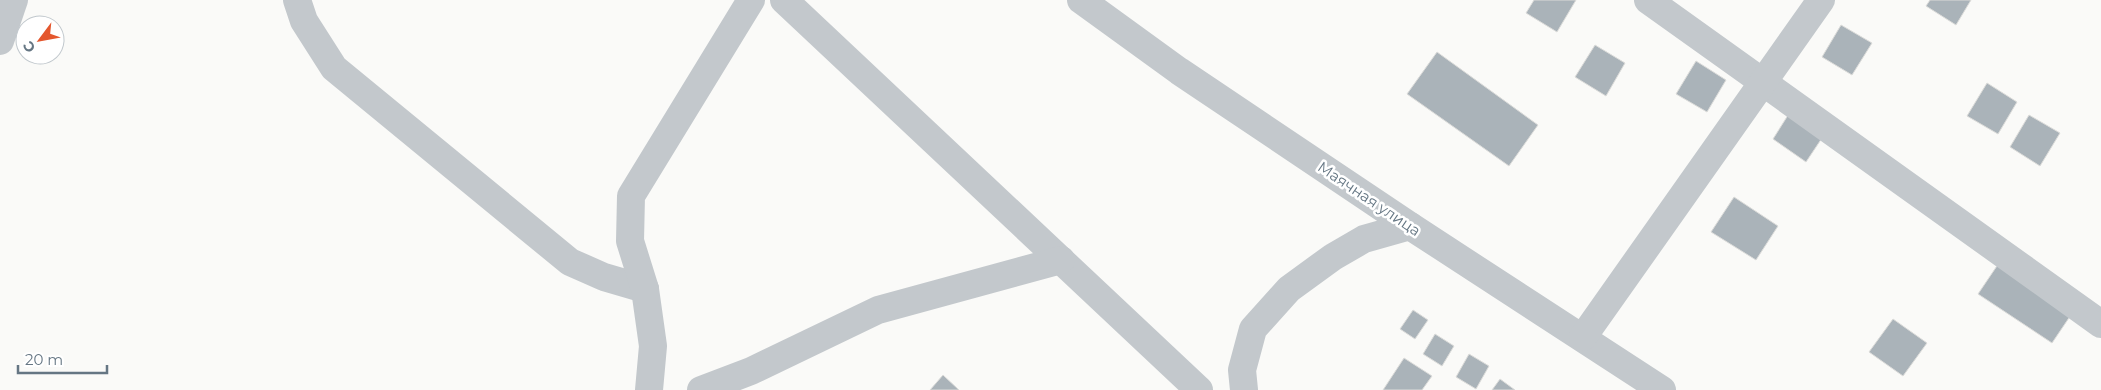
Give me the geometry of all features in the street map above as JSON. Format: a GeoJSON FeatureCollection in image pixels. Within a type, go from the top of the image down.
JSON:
{"type":"FeatureCollection","features":[{"type":"Feature","properties":{"kind":"street"},"geometry":{"type":"LineString","coordinates":[[0,41],[14,0]]}},
{"type":"Feature","properties":{"kind":"street"},"geometry":{"type":"LineString","coordinates":[[297,0],[304,21],[334,68],[570,262],[604,277],[645,289]]}},
{"type":"Feature","properties":{"kind":"street"},"geometry":{"type":"LineString","coordinates":[[649,390],[652,346],[645,289],[630,241],[632,196],[751,0]]}},
{"type":"Feature","properties":{"kind":"street"},"geometry":{"type":"LineString","coordinates":[[784,0],[1199,390]]}},
{"type":"Feature","properties":{"kind":"street","name":"Маячная улица"},"geometry":{"type":"LineString","coordinates":[[1081,0],[1178,71],[1410,226],[1662,390]]}},
{"type":"Feature","properties":{"kind":"street"},"geometry":{"type":"LineString","coordinates":[[1648,0],[2101,324]]}},
{"type":"Feature","properties":{"kind":"street"},"geometry":{"type":"LineString","coordinates":[[1583,337],[1821,0]]}},
{"type":"Feature","properties":{"kind":"street"},"geometry":{"type":"LineString","coordinates":[[1244,390],[1242,370],[1253,328],[1290,289],[1333,257],[1364,238],[1410,226]]}},
{"type":"Feature","properties":{"kind":"street"},"geometry":{"type":"LineString","coordinates":[[701,390],[751,371],[878,310],[1061,260]]}},
{"type":"Feature","properties":{"kind":"building"},"geometry":{"type":"Polygon","coordinates":[[[1534,0],[1576,0],[1557,32],[1526,13],[1534,0]]]}},
{"type":"Feature","properties":{"kind":"building"},"geometry":{"type":"Polygon","coordinates":[[[1930,0],[1971,0],[1956,25],[1926,6],[1930,0]]]}},
{"type":"Feature","properties":{"kind":"building"},"geometry":{"type":"Polygon","coordinates":[[[1841,25],[1872,43],[1852,75],[1822,57],[1841,25]]]}},
{"type":"Feature","properties":{"kind":"building"},"geometry":{"type":"Polygon","coordinates":[[[1595,45],[1625,63],[1606,96],[1575,77],[1595,45]]]}},
{"type":"Feature","properties":{"kind":"building"},"geometry":{"type":"Polygon","coordinates":[[[1437,52],[1538,125],[1509,166],[1407,94],[1437,52]]]}},
{"type":"Feature","properties":{"kind":"building"},"geometry":{"type":"Polygon","coordinates":[[[1696,61],[1726,80],[1707,112],[1676,94],[1696,61]]]}},
{"type":"Feature","properties":{"kind":"building"},"geometry":{"type":"Polygon","coordinates":[[[1987,83],[2017,102],[1998,134],[1967,116],[1987,83]]]}},
{"type":"Feature","properties":{"kind":"building"},"geometry":{"type":"Polygon","coordinates":[[[1790,112],[1824,135],[1806,162],[1773,139],[1790,112]]]}},
{"type":"Feature","properties":{"kind":"building"},"geometry":{"type":"Polygon","coordinates":[[[2029,115],[2060,133],[2040,166],[2010,147],[2029,115]]]}},
{"type":"Feature","properties":{"kind":"building"},"geometry":{"type":"Polygon","coordinates":[[[1734,197],[1778,226],[1756,260],[1711,232],[1734,197]]]}},
{"type":"Feature","properties":{"kind":"building"},"geometry":{"type":"Polygon","coordinates":[[[2005,254],[2079,303],[2052,343],[1978,294],[2005,254]]]}},
{"type":"Feature","properties":{"kind":"building"},"geometry":{"type":"Polygon","coordinates":[[[1413,310],[1428,320],[1415,339],[1400,329],[1413,310]]]}},
{"type":"Feature","properties":{"kind":"building"},"geometry":{"type":"Polygon","coordinates":[[[1893,319],[1927,343],[1903,376],[1869,352],[1893,319]]]}},
{"type":"Feature","properties":{"kind":"building"},"geometry":{"type":"Polygon","coordinates":[[[1435,334],[1454,346],[1442,366],[1423,354],[1435,334]]]}},
{"type":"Feature","properties":{"kind":"building"},"geometry":{"type":"Polygon","coordinates":[[[1469,354],[1489,366],[1476,389],[1456,377],[1469,354]]]}},
{"type":"Feature","properties":{"kind":"building"},"geometry":{"type":"Polygon","coordinates":[[[1404,358],[1432,376],[1422,390],[1383,390],[1404,358]]]}},
{"type":"Feature","properties":{"kind":"building"},"geometry":{"type":"Polygon","coordinates":[[[943,375],[959,390],[930,390],[943,375]]]}},
{"type":"Feature","properties":{"kind":"building"},"geometry":{"type":"Polygon","coordinates":[[[1500,379],[1515,390],[1492,390],[1500,379]]]}}]}
